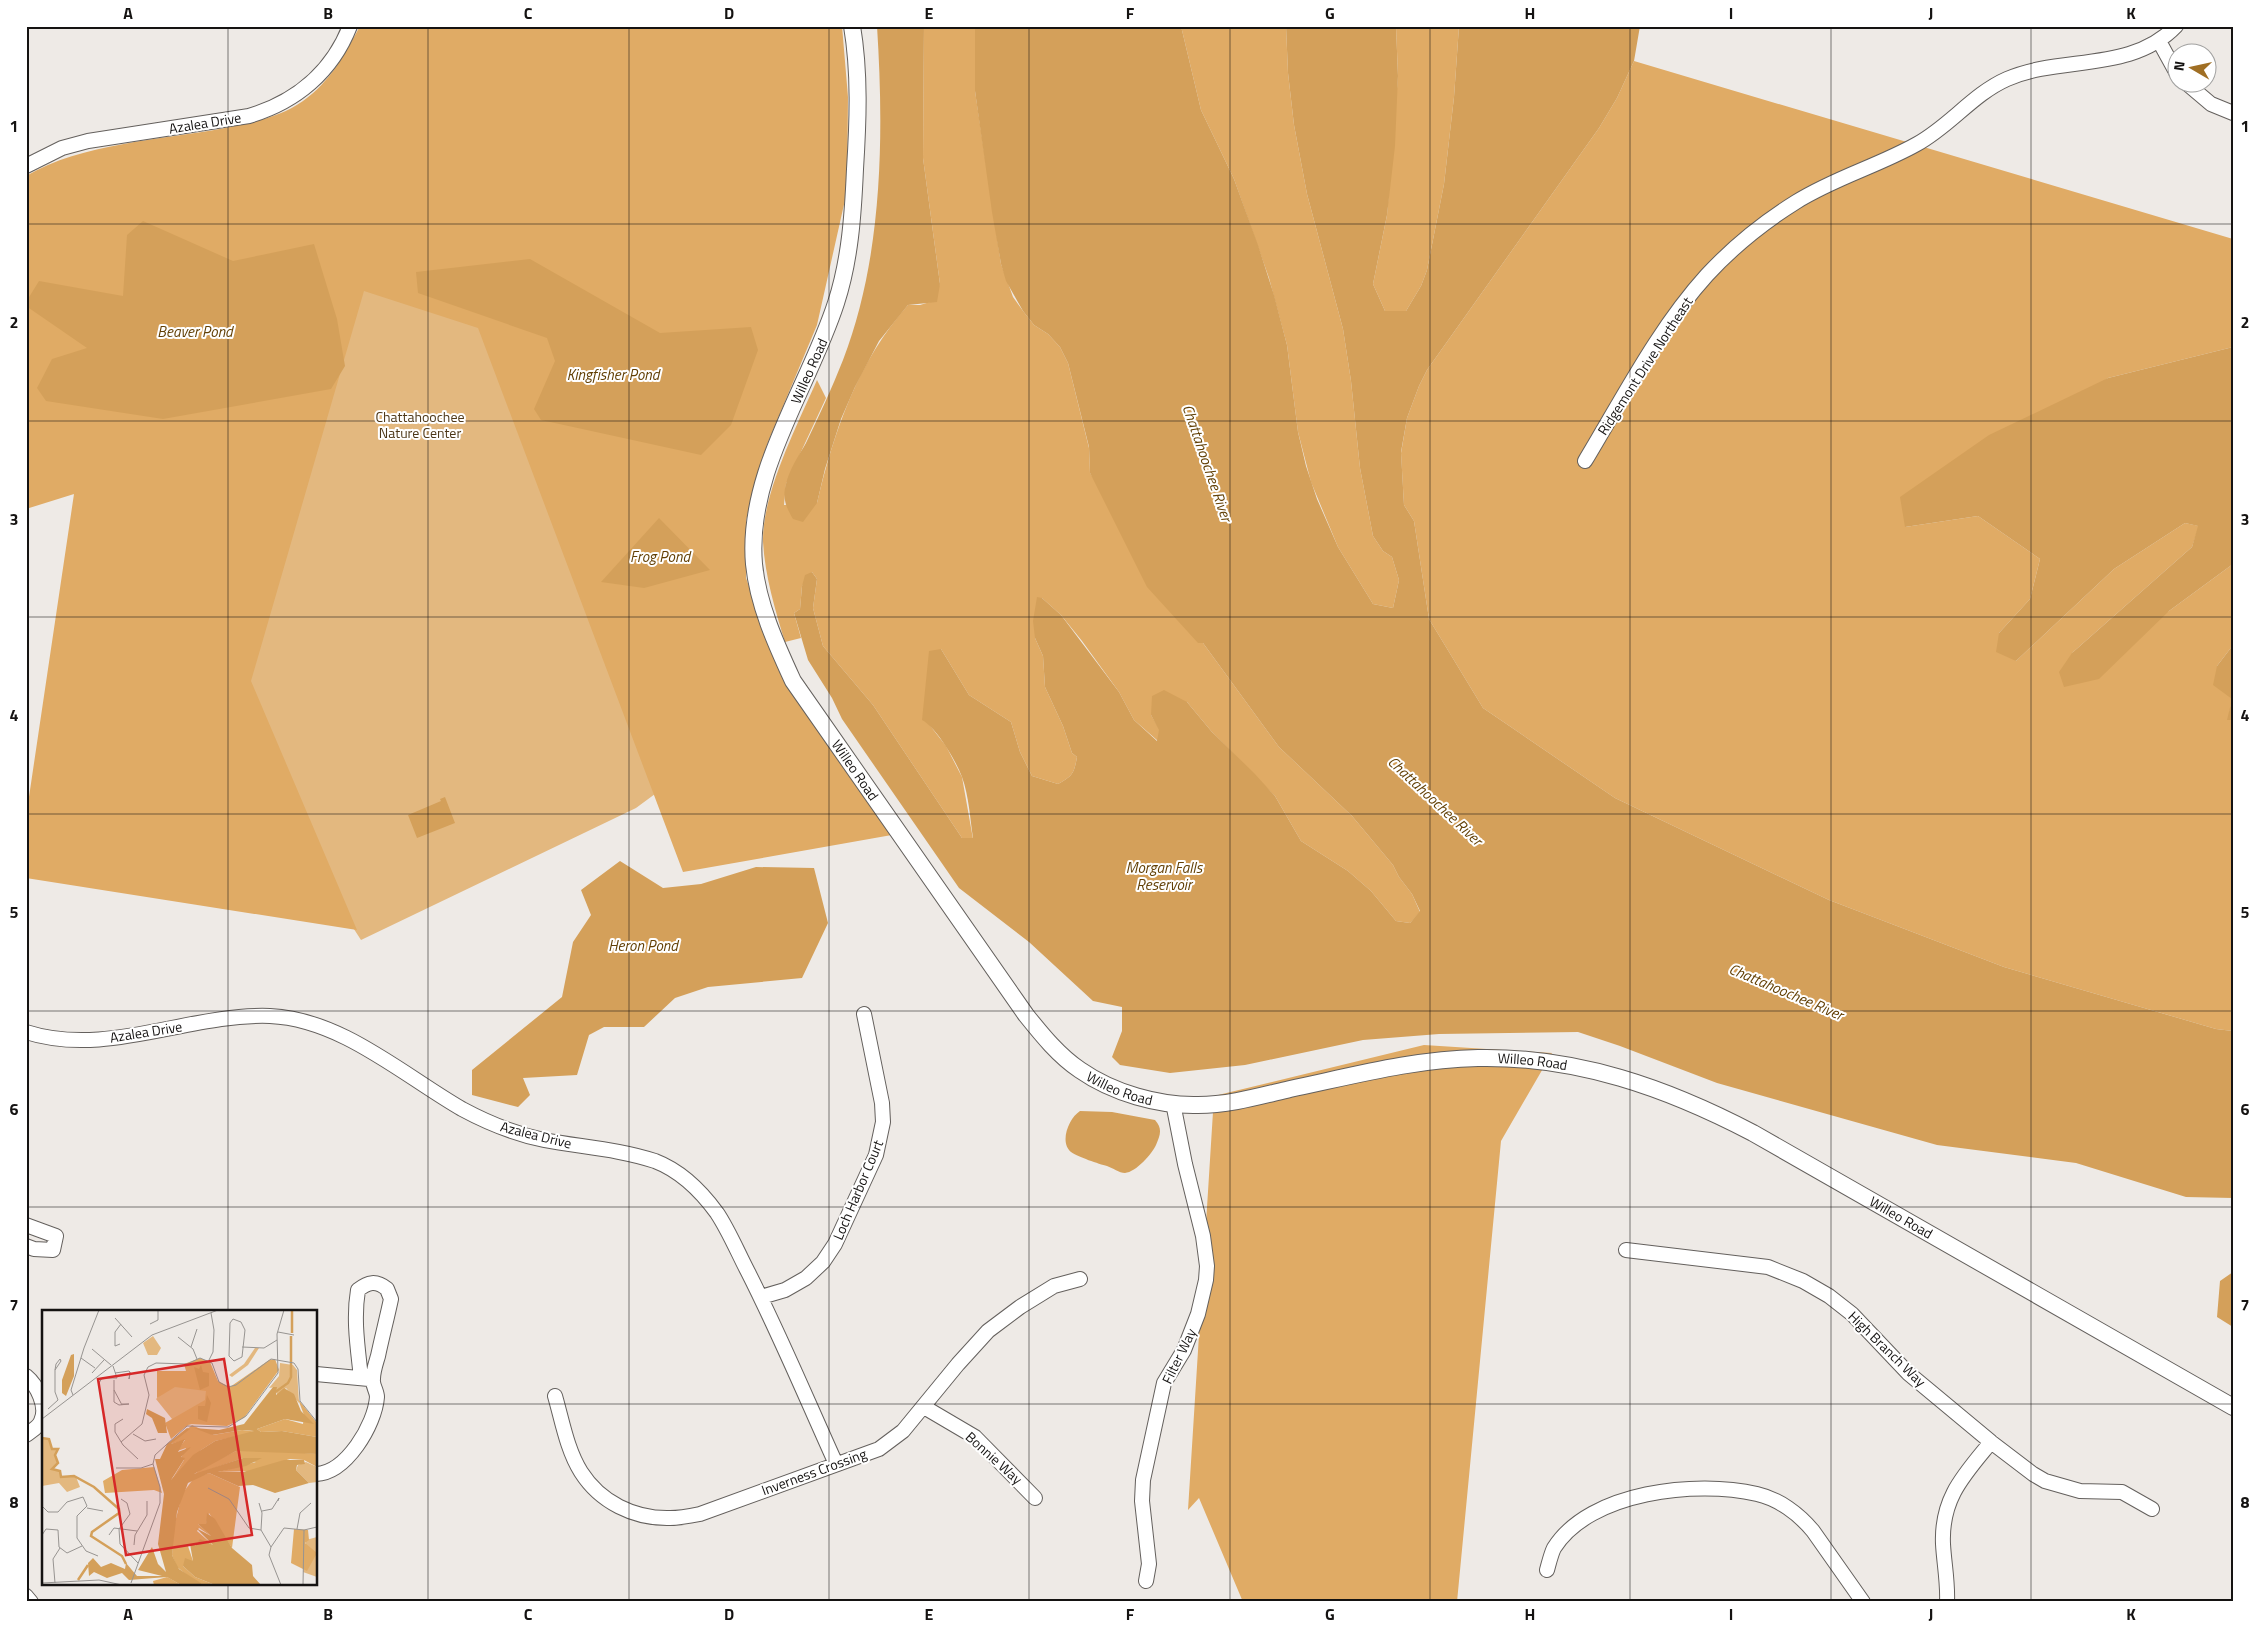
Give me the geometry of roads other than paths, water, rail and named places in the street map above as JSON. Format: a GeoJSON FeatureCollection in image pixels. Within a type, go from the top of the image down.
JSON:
{"type":"FeatureCollection","features":[{"type":"Feature","properties":{"kind":"street","name":"Azalea Drive"},"geometry":{"type":"LineString","coordinates":[[26,166],[62,148],[88,141],[249,116],[273,108],[301,93],[314,81],[336,55],[350,26]]}},
{"type":"Feature","properties":{"kind":"street","name":"Willeo Road"},"geometry":{"type":"LineString","coordinates":[[852,26],[857,70],[857,113],[854,198],[849,248],[836,303],[826,333],[781,435],[761,494],[754,545],[755,571],[769,625],[792,682],[1031,1022],[1066,1059],[1095,1080],[1129,1094],[1174,1103],[1212,1104],[1382,1069],[1459,1059],[1500,1058],[1543,1061],[1606,1072],[1678,1097],[1753,1133],[2233,1407]]}},
{"type":"Feature","properties":{"kind":"street","name":"Ridgemont Drive Northeast"},"geometry":{"type":"LineString","coordinates":[[1585,461],[1661,337],[1692,293],[1728,254],[1772,217],[1823,187],[1920,143],[1950,123],[1985,93],[2007,80],[2033,71],[2126,56],[2158,41],[2176,26]]}},
{"type":"Feature","properties":{"kind":"street"},"geometry":{"type":"LineString","coordinates":[[2158,41],[2166,55]]}},
{"type":"Feature","properties":{"kind":"street"},"geometry":{"type":"LineString","coordinates":[[2197,92],[2211,104],[2233,113]]}},
{"type":"Feature","properties":{"kind":"street","name":"Loch Harbor Court"},"geometry":{"type":"LineString","coordinates":[[761,1298],[785,1290],[806,1278],[823,1262],[835,1244],[876,1155],[883,1122],[882,1102],[864,1014]]}},
{"type":"Feature","properties":{"kind":"street","name":"Azalea Drive"},"geometry":{"type":"LineString","coordinates":[[26,1032],[48,1039],[66,1041],[117,1037],[243,1016],[272,1016],[297,1020],[322,1027],[345,1037],[463,1109],[497,1126],[542,1140],[625,1153],[657,1162],[686,1178],[718,1215],[761,1298],[836,1464]]}},
{"type":"Feature","properties":{"kind":"street","name":"Filter Way"},"geometry":{"type":"LineString","coordinates":[[1146,1581],[1149,1564],[1142,1501],[1143,1480],[1164,1383],[1184,1350],[1198,1314],[1206,1280],[1207,1266],[1203,1236],[1184,1164],[1174,1103]]}},
{"type":"Feature","properties":{"kind":"street"},"geometry":{"type":"LineString","coordinates":[[26,1225],[56,1236],[57,1240],[53,1250],[34,1249],[26,1246]]}},
{"type":"Feature","properties":{"kind":"street","name":"High Branch Way"},"geometry":{"type":"LineString","coordinates":[[1626,1250],[1768,1267],[1803,1281],[1828,1296],[1852,1314],[1908,1373],[1991,1442],[2045,1481],[2080,1491],[2122,1492],[2152,1510]]}},
{"type":"Feature","properties":{"kind":"street","name":"Inverness Crossing"},"geometry":{"type":"LineString","coordinates":[[555,1396],[574,1456],[581,1471],[606,1499],[623,1509],[639,1515],[670,1518],[700,1514],[879,1449],[903,1430],[988,1331],[1020,1307],[1054,1286],[1080,1279]]}},
{"type":"Feature","properties":{"kind":"street"},"geometry":{"type":"LineString","coordinates":[[318,1474],[334,1470],[350,1455],[369,1428],[377,1396],[367,1379],[356,1322],[358,1290],[367,1283],[374,1282],[387,1289],[391,1299],[367,1379]]}},
{"type":"Feature","properties":{"kind":"street"},"geometry":{"type":"LineString","coordinates":[[318,1374],[367,1379]]}},
{"type":"Feature","properties":{"kind":"street"},"geometry":{"type":"LineString","coordinates":[[26,1376],[35,1386],[42,1405],[42,1423],[26,1435]]}},
{"type":"Feature","properties":{"kind":"street","name":"Bonnie Way"},"geometry":{"type":"LineString","coordinates":[[924,1406],[975,1437],[1035,1498]]}},
{"type":"Feature","properties":{"kind":"street"},"geometry":{"type":"LineString","coordinates":[[1947,1602],[1948,1584],[1942,1530],[1945,1511],[1958,1484],[1991,1442]]}},
{"type":"Feature","properties":{"kind":"street"},"geometry":{"type":"LineString","coordinates":[[1547,1570],[1554,1549],[1569,1531],[1587,1517],[1608,1506],[1646,1494],[1677,1489],[1716,1489],[1757,1494],[1783,1504],[1805,1521],[1863,1602]]}},
{"type":"Feature","properties":{"kind":"street"},"geometry":{"type":"LineString","coordinates":[[26,1596],[31,1602]]}},
{"type":"Feature","properties":{"kind":"water"},"geometry":{"type":"Polygon","coordinates":[[[877,26],[924,26],[923,158],[940,284],[937,302],[908,305],[879,341],[841,419],[825,469],[817,503],[803,522],[793,519],[785,502],[787,479],[821,412],[843,360],[856,320],[873,238],[880,153],[877,26]]]}},
{"type":"Feature","properties":{"kind":"water","name":"Morgan Falls Reservoir"},"geometry":{"type":"Polygon","coordinates":[[[975,26],[1181,26],[1201,110],[1234,179],[1274,295],[1287,345],[1298,432],[1306,466],[1317,499],[1338,547],[1373,604],[1393,608],[1399,580],[1392,557],[1383,551],[1373,536],[1360,468],[1351,381],[1343,329],[1307,194],[1294,125],[1288,73],[1286,26],[1396,26],[1398,76],[1395,146],[1387,215],[1373,284],[1385,311],[1406,311],[1421,286],[1427,270],[1444,184],[1454,97],[1459,26],[1640,26],[1634,61],[1617,98],[1599,128],[1427,370],[1407,418],[1401,452],[1404,505],[1414,521],[1429,619],[1483,708],[1615,798],[1829,900],[2004,967],[2216,1029],[2233,1031],[2233,1198],[2186,1197],[2076,1163],[1937,1145],[1717,1083],[1578,1032],[1439,1034],[1363,1040],[1245,1065],[1170,1073],[1120,1065],[1112,1057],[1122,1031],[1122,1007],[1093,1001],[1029,942],[959,888],[842,719],[832,698],[808,660],[794,613],[800,609],[805,575],[812,572],[817,579],[813,608],[823,646],[873,705],[962,838],[973,838],[968,800],[962,777],[940,737],[922,720],[929,651],[941,649],[969,695],[1011,722],[1020,752],[1032,776],[1058,784],[1072,774],[1077,757],[1072,753],[1063,726],[1045,687],[1043,656],[1035,638],[1033,621],[1037,597],[1042,598],[1061,615],[1119,692],[1134,720],[1157,741],[1159,730],[1151,715],[1152,696],[1164,690],[1187,702],[1212,732],[1275,796],[1301,841],[1348,871],[1371,891],[1396,921],[1410,923],[1420,911],[1412,894],[1399,877],[1393,865],[1352,816],[1279,747],[1203,643],[1198,643],[1147,587],[1090,473],[1089,447],[1068,363],[1060,347],[1048,334],[1034,325],[1023,311],[1006,281],[1001,264],[992,212],[975,91],[975,26]]]}},
{"type":"Feature","properties":{"kind":"water","name":"Beaver Pond"},"geometry":{"type":"Polygon","coordinates":[[[143,221],[233,261],[314,244],[337,319],[345,366],[331,389],[163,419],[46,401],[37,388],[52,359],[87,348],[26,306],[26,302],[39,281],[123,296],[127,235],[143,221]]]}},
{"type":"Feature","properties":{"kind":"water","name":"Kingfisher Pond"},"geometry":{"type":"Polygon","coordinates":[[[530,259],[660,333],[751,327],[758,350],[731,425],[701,455],[541,420],[534,409],[555,361],[547,338],[418,293],[416,272],[530,259]]]}},
{"type":"Feature","properties":{"kind":"water"},"geometry":{"type":"Polygon","coordinates":[[[2233,347],[2233,564],[2169,611],[2099,679],[2064,687],[2059,672],[2072,653],[2192,547],[2198,526],[2185,523],[2114,569],[2016,661],[1996,652],[1999,633],[2030,599],[2040,559],[1978,516],[1905,527],[1900,497],[1989,435],[2108,378],[2233,347]]]}},
{"type":"Feature","properties":{"kind":"water","name":"Frog Pond"},"geometry":{"type":"Polygon","coordinates":[[[659,518],[710,570],[644,588],[601,582],[659,518]]]}},
{"type":"Feature","properties":{"kind":"water"},"geometry":{"type":"Polygon","coordinates":[[[2233,645],[2233,720],[2227,720],[2232,699],[2213,685],[2217,666],[2233,645]]]}},
{"type":"Feature","properties":{"kind":"water"},"geometry":{"type":"Polygon","coordinates":[[[445,797],[455,823],[417,838],[408,815],[441,801],[440,799],[445,797]]]}},
{"type":"Feature","properties":{"kind":"water","name":"Heron Pond"},"geometry":{"type":"Polygon","coordinates":[[[620,861],[663,888],[701,884],[756,867],[814,868],[828,923],[802,978],[708,987],[675,998],[644,1027],[604,1027],[589,1035],[577,1075],[523,1078],[530,1095],[518,1107],[472,1095],[472,1070],[562,997],[573,942],[591,915],[581,890],[620,861]]]}},
{"type":"Feature","properties":{"kind":"water"},"geometry":{"type":"Polygon","coordinates":[[[1080,1111],[1112,1112],[1155,1120],[1160,1129],[1160,1135],[1151,1153],[1143,1162],[1129,1172],[1120,1172],[1078,1156],[1067,1148],[1066,1136],[1069,1124],[1080,1111]]]}},
{"type":"Feature","properties":{"kind":"water"},"geometry":{"type":"Polygon","coordinates":[[[2233,1272],[2233,1327],[2217,1317],[2220,1281],[2233,1272]]]}},
{"type":"Feature","properties":{"kind":"park label","name":"Chattahoochee Nature Center"},"geometry":{"type":"Point","coordinates":[420,426]}},
{"type":"Feature","properties":{"kind":"water label","name":"Chattahoochee River"},"geometry":{"type":"Point","coordinates":[1207,463]}},
{"type":"Feature","properties":{"kind":"water label","name":"Chattahoochee River"},"geometry":{"type":"Point","coordinates":[1435,801]}},
{"type":"Feature","properties":{"kind":"water label","name":"Chattahoochee River"},"geometry":{"type":"Point","coordinates":[1786,992]}}]}
